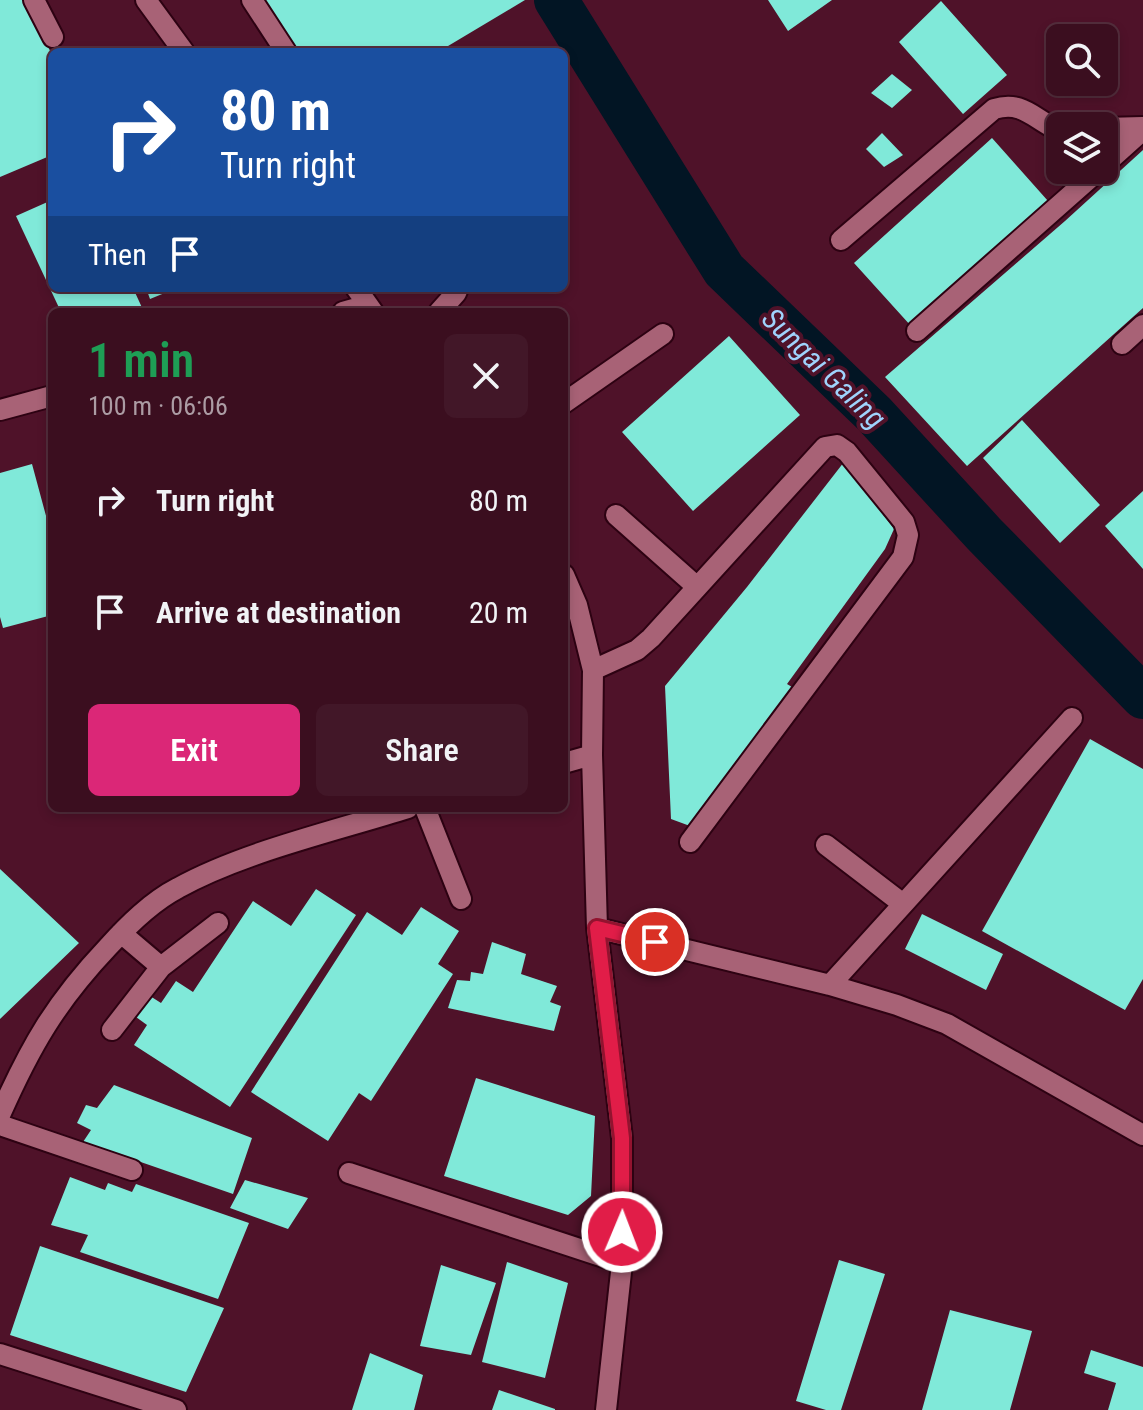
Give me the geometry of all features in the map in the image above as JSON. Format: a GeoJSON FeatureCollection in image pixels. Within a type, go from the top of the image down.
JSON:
{"type":"FeatureCollection","features":[{"type":"Feature","properties":{"kind":"street"},"geometry":{"type":"LineString","coordinates":[[34,0],[53,37]]}},
{"type":"Feature","properties":{"kind":"street"},"geometry":{"type":"LineString","coordinates":[[146,0],[181,48]]}},
{"type":"Feature","properties":{"kind":"street"},"geometry":{"type":"LineString","coordinates":[[252,0],[283,48]]}},
{"type":"Feature","properties":{"kind":"street"},"geometry":{"type":"LineString","coordinates":[[841,240],[994,109],[1007,105],[1020,107],[1046,123]]}},
{"type":"Feature","properties":{"kind":"street"},"geometry":{"type":"LineString","coordinates":[[1118,128],[1143,129]]}},
{"type":"Feature","properties":{"kind":"street"},"geometry":{"type":"LineString","coordinates":[[1118,152],[1143,129]]}},
{"type":"Feature","properties":{"kind":"street"},"geometry":{"type":"LineString","coordinates":[[917,331],[1083,184]]}},
{"type":"Feature","properties":{"kind":"street"},"geometry":{"type":"LineString","coordinates":[[442,308],[455,292]]}},
{"type":"Feature","properties":{"kind":"street"},"geometry":{"type":"LineString","coordinates":[[1122,344],[1143,325]]}},
{"type":"Feature","properties":{"kind":"street"},"geometry":{"type":"LineString","coordinates":[[568,400],[663,334]]}},
{"type":"Feature","properties":{"kind":"street"},"geometry":{"type":"LineString","coordinates":[[0,410],[48,397]]}},
{"type":"Feature","properties":{"kind":"street"},"geometry":{"type":"LineString","coordinates":[[593,670],[637,650],[651,638],[825,447],[837,445],[847,452],[904,522],[908,535],[903,557],[690,842]]}},
{"type":"Feature","properties":{"kind":"street"},"geometry":{"type":"LineString","coordinates":[[616,515],[696,586]]}},
{"type":"Feature","properties":{"kind":"street"},"geometry":{"type":"LineString","coordinates":[[568,584],[577,605],[593,670],[597,928],[622,1138],[622,1263],[606,1410]]}},
{"type":"Feature","properties":{"kind":"street"},"geometry":{"type":"LineString","coordinates":[[830,985],[1072,718]]}},
{"type":"Feature","properties":{"kind":"street"},"geometry":{"type":"LineString","coordinates":[[568,762],[592,755]]}},
{"type":"Feature","properties":{"kind":"street"},"geometry":{"type":"LineString","coordinates":[[0,1115],[25,1057],[49,1017],[81,975],[151,906],[175,889],[240,861],[395,812]]}},
{"type":"Feature","properties":{"kind":"street"},"geometry":{"type":"LineString","coordinates":[[427,812],[461,899]]}},
{"type":"Feature","properties":{"kind":"street"},"geometry":{"type":"LineString","coordinates":[[826,845],[903,904]]}},
{"type":"Feature","properties":{"kind":"street"},"geometry":{"type":"LineString","coordinates":[[112,1030],[161,967],[218,923]]}},
{"type":"Feature","properties":{"kind":"street"},"geometry":{"type":"LineString","coordinates":[[597,928],[830,985],[897,1005],[947,1024],[1143,1135]]}},
{"type":"Feature","properties":{"kind":"street"},"geometry":{"type":"LineString","coordinates":[[121,933],[161,967]]}},
{"type":"Feature","properties":{"kind":"street"},"geometry":{"type":"LineString","coordinates":[[0,1125],[132,1170]]}},
{"type":"Feature","properties":{"kind":"street"},"geometry":{"type":"LineString","coordinates":[[349,1173],[622,1263]]}},
{"type":"Feature","properties":{"kind":"street"},"geometry":{"type":"LineString","coordinates":[[0,1354],[176,1410]]}},
{"type":"Feature","properties":{"kind":"building"},"geometry":{"type":"Polygon","coordinates":[[[0,0],[26,0],[49,48],[48,157],[0,177],[0,0]]]}},
{"type":"Feature","properties":{"kind":"building"},"geometry":{"type":"Polygon","coordinates":[[[260,0],[525,0],[445,48],[292,48],[260,0]]]}},
{"type":"Feature","properties":{"kind":"building"},"geometry":{"type":"Polygon","coordinates":[[[768,0],[832,0],[788,31],[768,0]]]}},
{"type":"Feature","properties":{"kind":"building"},"geometry":{"type":"Polygon","coordinates":[[[941,1],[1007,75],[963,114],[899,42],[941,1]]]}},
{"type":"Feature","properties":{"kind":"building"},"geometry":{"type":"Polygon","coordinates":[[[892,74],[912,90],[892,108],[871,93],[892,74]]]}},
{"type":"Feature","properties":{"kind":"building"},"geometry":{"type":"Polygon","coordinates":[[[882,133],[903,155],[884,167],[866,149],[882,133]]]}},
{"type":"Feature","properties":{"kind":"building"},"geometry":{"type":"Polygon","coordinates":[[[992,138],[1048,201],[911,326],[854,263],[992,138]]]}},
{"type":"Feature","properties":{"kind":"building"},"geometry":{"type":"Polygon","coordinates":[[[1143,150],[1143,308],[967,466],[885,377],[1106,184],[1118,184],[1118,173],[1143,150]]]}},
{"type":"Feature","properties":{"kind":"building"},"geometry":{"type":"Polygon","coordinates":[[[48,202],[48,284],[16,216],[48,202]]]}},
{"type":"Feature","properties":{"kind":"building"},"geometry":{"type":"Polygon","coordinates":[[[52,292],[135,292],[142,308],[59,308],[52,292]]]}},
{"type":"Feature","properties":{"kind":"building"},"geometry":{"type":"Polygon","coordinates":[[[147,292],[167,292],[150,299],[147,292]]]}},
{"type":"Feature","properties":{"kind":"building"},"geometry":{"type":"Polygon","coordinates":[[[729,336],[800,415],[693,511],[622,432],[729,336]]]}},
{"type":"Feature","properties":{"kind":"building"},"geometry":{"type":"Polygon","coordinates":[[[1022,420],[1100,505],[1060,543],[983,458],[1022,420]]]}},
{"type":"Feature","properties":{"kind":"building"},"geometry":{"type":"Polygon","coordinates":[[[844,462],[894,529],[885,549],[787,684],[792,687],[690,826],[671,819],[665,686],[844,462]]]}},
{"type":"Feature","properties":{"kind":"building"},"geometry":{"type":"Polygon","coordinates":[[[32,464],[48,523],[48,616],[3,628],[0,617],[0,473],[32,464]]]}},
{"type":"Feature","properties":{"kind":"building"},"geometry":{"type":"Polygon","coordinates":[[[1143,491],[1143,569],[1105,526],[1143,491]]]}},
{"type":"Feature","properties":{"kind":"building"},"geometry":{"type":"Polygon","coordinates":[[[1090,739],[1143,769],[1143,979],[1125,1010],[982,931],[1090,739]]]}},
{"type":"Feature","properties":{"kind":"building"},"geometry":{"type":"Polygon","coordinates":[[[0,869],[79,943],[0,1019],[0,869]]]}},
{"type":"Feature","properties":{"kind":"building"},"geometry":{"type":"Polygon","coordinates":[[[316,889],[356,915],[230,1107],[134,1045],[147,1025],[136,1017],[150,996],[161,1003],[176,981],[193,992],[253,901],[291,926],[316,889]]]}},
{"type":"Feature","properties":{"kind":"building"},"geometry":{"type":"Polygon","coordinates":[[[421,907],[459,931],[438,964],[453,974],[371,1101],[359,1093],[328,1141],[251,1092],[367,912],[402,935],[421,907]]]}},
{"type":"Feature","properties":{"kind":"building"},"geometry":{"type":"Polygon","coordinates":[[[922,914],[1003,954],[986,990],[905,949],[922,914]]]}},
{"type":"Feature","properties":{"kind":"building"},"geometry":{"type":"Polygon","coordinates":[[[492,942],[526,954],[521,974],[557,986],[550,1002],[561,1006],[554,1031],[448,1008],[457,980],[470,981],[471,972],[483,974],[492,942]]]}},
{"type":"Feature","properties":{"kind":"building"},"geometry":{"type":"Polygon","coordinates":[[[476,1078],[595,1116],[591,1196],[568,1215],[444,1176],[476,1078]]]}},
{"type":"Feature","properties":{"kind":"building"},"geometry":{"type":"Polygon","coordinates":[[[114,1085],[252,1138],[233,1194],[83,1142],[91,1130],[77,1123],[86,1105],[97,1108],[114,1085]]]}},
{"type":"Feature","properties":{"kind":"building"},"geometry":{"type":"Polygon","coordinates":[[[70,1177],[105,1190],[108,1183],[132,1192],[136,1184],[249,1223],[218,1299],[80,1252],[88,1235],[51,1225],[70,1177]]]}},
{"type":"Feature","properties":{"kind":"building"},"geometry":{"type":"Polygon","coordinates":[[[245,1180],[308,1198],[288,1229],[230,1208],[245,1180]]]}},
{"type":"Feature","properties":{"kind":"building"},"geometry":{"type":"Polygon","coordinates":[[[40,1246],[224,1308],[186,1392],[10,1335],[40,1246]]]}},
{"type":"Feature","properties":{"kind":"building"},"geometry":{"type":"Polygon","coordinates":[[[839,1260],[885,1274],[841,1410],[826,1410],[796,1401],[839,1260]]]}},
{"type":"Feature","properties":{"kind":"building"},"geometry":{"type":"Polygon","coordinates":[[[507,1262],[568,1283],[545,1378],[482,1362],[507,1262]]]}},
{"type":"Feature","properties":{"kind":"building"},"geometry":{"type":"Polygon","coordinates":[[[441,1265],[496,1283],[471,1355],[420,1346],[441,1265]]]}},
{"type":"Feature","properties":{"kind":"building"},"geometry":{"type":"Polygon","coordinates":[[[950,1310],[1032,1331],[1010,1410],[922,1410],[950,1310]]]}},
{"type":"Feature","properties":{"kind":"building"},"geometry":{"type":"Polygon","coordinates":[[[1091,1350],[1143,1367],[1143,1410],[1108,1410],[1116,1383],[1084,1373],[1091,1350]]]}},
{"type":"Feature","properties":{"kind":"building"},"geometry":{"type":"Polygon","coordinates":[[[370,1353],[423,1375],[414,1410],[352,1410],[370,1353]]]}},
{"type":"Feature","properties":{"kind":"building"},"geometry":{"type":"Polygon","coordinates":[[[499,1390],[555,1409],[555,1410],[492,1410],[499,1390]]]}},
{"type":"Feature","properties":{"kind":"waterway","name":"Sungai Galing"},"geometry":{"type":"LineString","coordinates":[[556,0],[724,270],[874,414],[984,534],[1143,697]]}},
{"type":"Feature","properties":{"kind":"route"},"geometry":{"type":"LineString","coordinates":[[622,1232],[622,1138],[597,928],[655,942]]}}]}
